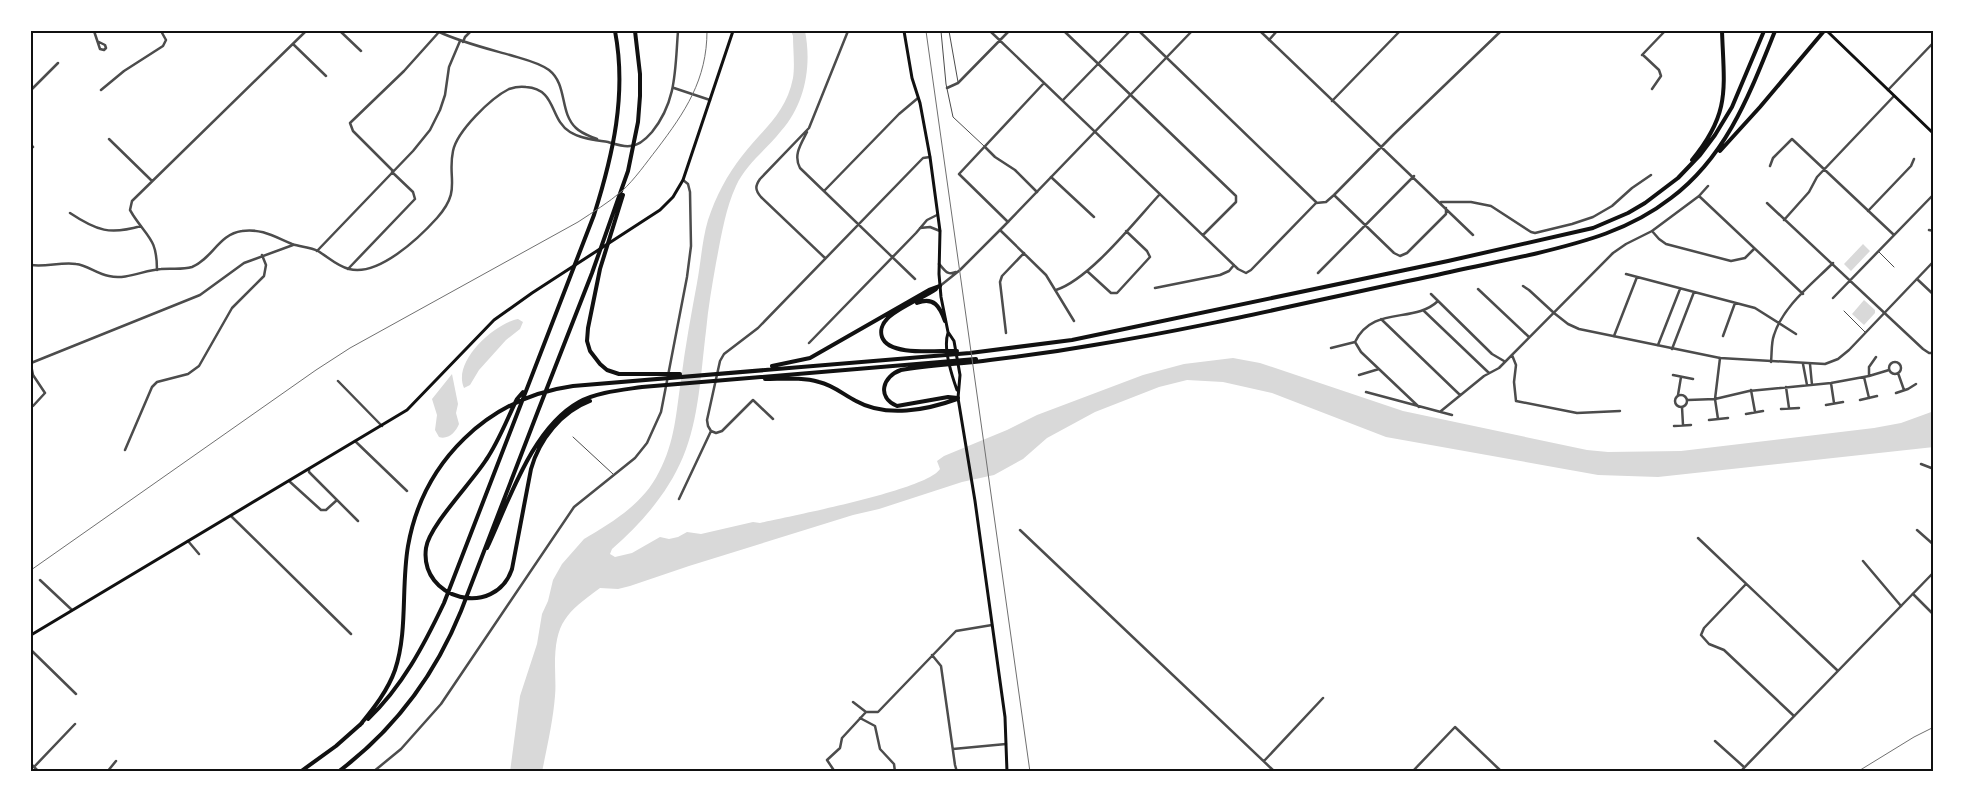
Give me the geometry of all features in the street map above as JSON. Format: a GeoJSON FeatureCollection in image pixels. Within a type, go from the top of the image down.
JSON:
{"type":"FeatureCollection","features":[{"type":"Feature","properties":{"kind":"highway"},"geometry":{"type":"LineString","coordinates":[[300,772],[336,746],[380,706],[406,674],[444,603],[600,196],[616,128],[619,90],[615,31]]}},
{"type":"Feature","properties":{"kind":"highway"},"geometry":{"type":"LineString","coordinates":[[635,31],[640,74],[638,122],[618,215],[600,269],[587,341],[590,351],[600,364],[612,372],[654,377]]}},
{"type":"Feature","properties":{"kind":"highway"},"geometry":{"type":"LineString","coordinates":[[1668,187],[1702,148],[1721,113],[1724,89],[1722,31]]}},
{"type":"Feature","properties":{"kind":"highway"},"geometry":{"type":"LineString","coordinates":[[747,370],[970,353],[1072,340],[1558,238],[1611,221],[1646,203],[1668,187],[1695,161],[1722,125],[1764,31]]}},
{"type":"Feature","properties":{"kind":"highway"},"geometry":{"type":"LineString","coordinates":[[1711,159],[1727,137],[1740,114],[1775,31]]}},
{"type":"Feature","properties":{"kind":"highway"},"geometry":{"type":"LineString","coordinates":[[958,398],[948,397],[897,406],[888,399],[884,386],[889,376],[901,370],[1091,346],[1183,329],[1582,242],[1623,228],[1648,215],[1682,190],[1760,107],[1825,31]]}},
{"type":"Feature","properties":{"kind":"highway"},"geometry":{"type":"LineString","coordinates":[[338,772],[378,738],[410,702],[431,672],[449,640],[592,273],[628,171]]}},
{"type":"Feature","properties":{"kind":"highway"},"geometry":{"type":"LineString","coordinates":[[940,286],[889,317],[883,325],[882,335],[889,347],[904,350],[970,353]]}},
{"type":"Feature","properties":{"kind":"highway"},"geometry":{"type":"LineString","coordinates":[[360,724],[380,698],[395,670],[401,639],[408,547],[412,529],[425,493],[444,460],[477,426],[496,413],[525,398],[562,388],[654,377],[747,370],[810,358],[929,290],[940,286]]}},
{"type":"Feature","properties":{"kind":"highway"},"geometry":{"type":"LineString","coordinates":[[906,307],[924,300],[932,301],[936,304],[945,321]]}},
{"type":"Feature","properties":{"kind":"highway"},"geometry":{"type":"LineString","coordinates":[[478,568],[531,454],[543,434],[569,408],[581,401],[616,391],[652,387],[944,361],[1003,358]]}},
{"type":"Feature","properties":{"kind":"highway"},"geometry":{"type":"LineString","coordinates":[[738,379],[799,379],[820,382],[871,408],[890,411],[908,410],[958,398]]}},
{"type":"Feature","properties":{"kind":"highway"},"geometry":{"type":"LineString","coordinates":[[524,391],[517,399],[486,462],[435,528],[428,542],[427,564],[434,579],[444,590],[461,598],[488,595],[499,589],[508,578],[516,552],[531,469],[540,447],[552,429],[564,418],[598,396]]}},
{"type":"Feature","properties":{"kind":"main road"},"geometry":{"type":"LineString","coordinates":[[31,635],[382,426],[415,404],[473,340],[494,320],[532,293],[654,215],[673,197],[683,180],[733,31]]}},
{"type":"Feature","properties":{"kind":"main road"},"geometry":{"type":"LineString","coordinates":[[1825,31],[1934,134]]}},
{"type":"Feature","properties":{"kind":"main road"},"geometry":{"type":"LineString","coordinates":[[904,32],[930,156],[940,231],[940,286],[945,321],[948,332],[954,341],[960,375],[957,390]]}},
{"type":"Feature","properties":{"kind":"main road"},"geometry":{"type":"LineString","coordinates":[[948,332],[946,339],[952,376],[957,390],[992,625],[1007,744],[1007,772]]}},
{"type":"Feature","properties":{"kind":"street"},"geometry":{"type":"LineString","coordinates":[[94,31],[99,42]]}},
{"type":"Feature","properties":{"kind":"street"},"geometry":{"type":"LineString","coordinates":[[101,90],[124,71],[163,46],[166,40],[162,31]]}},
{"type":"Feature","properties":{"kind":"street"},"geometry":{"type":"LineString","coordinates":[[157,270],[157,256],[153,243],[133,215],[131,206],[134,198],[306,31]]}},
{"type":"Feature","properties":{"kind":"street"},"geometry":{"type":"LineString","coordinates":[[340,31],[360,51]]}},
{"type":"Feature","properties":{"kind":"street"},"geometry":{"type":"LineString","coordinates":[[318,251],[419,144],[433,124],[445,95],[449,67],[462,41],[471,31]]}},
{"type":"Feature","properties":{"kind":"street"},"geometry":{"type":"LineString","coordinates":[[31,265],[78,264],[99,274],[113,277],[184,268],[194,266],[205,258],[223,239],[240,231],[267,233],[318,251],[348,269],[364,270],[376,267],[412,242],[445,208],[452,194],[454,179],[453,153],[459,136],[476,116],[506,90],[521,87],[536,89],[550,100],[558,120],[567,131],[581,137],[628,146],[643,141],[658,124],[671,100],[674,88],[678,31]]}},
{"type":"Feature","properties":{"kind":"street"},"geometry":{"type":"LineString","coordinates":[[848,31],[799,148],[797,161],[800,168],[915,279]]}},
{"type":"Feature","properties":{"kind":"street"},"geometry":{"type":"LineString","coordinates":[[990,31],[1243,272],[1250,271],[1316,203],[1326,202],[1334,195],[1501,31]]}},
{"type":"Feature","properties":{"kind":"street"},"geometry":{"type":"LineString","coordinates":[[947,88],[958,82],[1008,31]]}},
{"type":"Feature","properties":{"kind":"street"},"geometry":{"type":"LineString","coordinates":[[1064,31],[1230,190],[1237,199],[1203,235]]}},
{"type":"Feature","properties":{"kind":"street"},"geometry":{"type":"LineString","coordinates":[[1062,101],[1130,31]]}},
{"type":"Feature","properties":{"kind":"street"},"geometry":{"type":"LineString","coordinates":[[1139,31],[1316,203]]}},
{"type":"Feature","properties":{"kind":"street"},"geometry":{"type":"LineString","coordinates":[[940,286],[960,270],[1008,222],[1192,31]]}},
{"type":"Feature","properties":{"kind":"street"},"geometry":{"type":"LineString","coordinates":[[1260,31],[1380,148],[1386,149],[1473,235]]}},
{"type":"Feature","properties":{"kind":"street"},"geometry":{"type":"LineString","coordinates":[[1268,40],[1277,31]]}},
{"type":"Feature","properties":{"kind":"street"},"geometry":{"type":"LineString","coordinates":[[1332,101],[1400,31]]}},
{"type":"Feature","properties":{"kind":"street"},"geometry":{"type":"LineString","coordinates":[[1652,89],[1661,76],[1659,70],[1642,55],[1665,31]]}},
{"type":"Feature","properties":{"kind":"street"},"geometry":{"type":"LineString","coordinates":[[348,269],[413,201],[415,196],[411,189],[358,136],[350,125],[438,32],[533,62],[546,68],[558,80],[566,111],[573,125],[584,133],[603,141]]}},
{"type":"Feature","properties":{"kind":"street"},"geometry":{"type":"LineString","coordinates":[[1888,90],[1934,42]]}},
{"type":"Feature","properties":{"kind":"street"},"geometry":{"type":"LineString","coordinates":[[293,44],[326,76]]}},
{"type":"Feature","properties":{"kind":"street"},"geometry":{"type":"LineString","coordinates":[[31,90],[58,64]]}},
{"type":"Feature","properties":{"kind":"street"},"geometry":{"type":"LineString","coordinates":[[1008,222],[959,174],[1044,83]]}},
{"type":"Feature","properties":{"kind":"street"},"geometry":{"type":"LineString","coordinates":[[674,88],[710,100]]}},
{"type":"Feature","properties":{"kind":"street"},"geometry":{"type":"LineString","coordinates":[[1784,220],[1809,192],[1824,169],[1894,96]]}},
{"type":"Feature","properties":{"kind":"street"},"geometry":{"type":"LineString","coordinates":[[824,191],[899,114],[918,98]]}},
{"type":"Feature","properties":{"kind":"street"},"geometry":{"type":"LineString","coordinates":[[809,128],[760,179],[756,188],[763,199],[825,258]]}},
{"type":"Feature","properties":{"kind":"street"},"geometry":{"type":"LineString","coordinates":[[109,139],[152,180]]}},
{"type":"Feature","properties":{"kind":"street"},"geometry":{"type":"LineString","coordinates":[[1770,166],[1773,158],[1792,139],[1894,235]]}},
{"type":"Feature","properties":{"kind":"street"},"geometry":{"type":"LineString","coordinates":[[985,147],[995,157],[1015,170],[1037,192]]}},
{"type":"Feature","properties":{"kind":"street"},"geometry":{"type":"LineString","coordinates":[[773,419],[753,400],[725,428],[718,433],[711,431],[708,426],[708,420],[722,357],[726,351],[758,328],[923,158],[930,156]]}},
{"type":"Feature","properties":{"kind":"street"},"geometry":{"type":"LineString","coordinates":[[1868,211],[1911,166],[1914,158]]}},
{"type":"Feature","properties":{"kind":"street"},"geometry":{"type":"LineString","coordinates":[[1440,202],[1471,202],[1491,206],[1531,232],[1536,233],[1592,217],[1612,206],[1632,188],[1651,175]]}},
{"type":"Feature","properties":{"kind":"street"},"geometry":{"type":"LineString","coordinates":[[1318,273],[1414,176]]}},
{"type":"Feature","properties":{"kind":"street"},"geometry":{"type":"LineString","coordinates":[[1051,177],[1094,217]]}},
{"type":"Feature","properties":{"kind":"street"},"geometry":{"type":"LineString","coordinates":[[373,772],[401,748],[441,704],[574,507],[644,448],[656,426],[661,412],[692,246],[690,192],[688,184],[683,180]]}},
{"type":"Feature","properties":{"kind":"street"},"geometry":{"type":"LineString","coordinates":[[1442,411],[1488,373],[1499,368],[1618,248],[1652,231],[1698,196],[1708,186]]}},
{"type":"Feature","properties":{"kind":"street"},"geometry":{"type":"LineString","coordinates":[[1056,290],[1071,284],[1087,271],[1160,194]]}},
{"type":"Feature","properties":{"kind":"street"},"geometry":{"type":"LineString","coordinates":[[1832,298],[1934,194]]}},
{"type":"Feature","properties":{"kind":"street"},"geometry":{"type":"LineString","coordinates":[[1334,195],[1394,253],[1400,256],[1407,253],[1446,214],[1446,208]]}},
{"type":"Feature","properties":{"kind":"street"},"geometry":{"type":"LineString","coordinates":[[1698,196],[1803,294]]}},
{"type":"Feature","properties":{"kind":"street"},"geometry":{"type":"LineString","coordinates":[[1767,203],[1924,349],[1933,353]]}},
{"type":"Feature","properties":{"kind":"street"},"geometry":{"type":"LineString","coordinates":[[70,213],[86,224],[107,230],[118,232],[141,226]]}},
{"type":"Feature","properties":{"kind":"street"},"geometry":{"type":"LineString","coordinates":[[809,343],[927,220],[937,215]]}},
{"type":"Feature","properties":{"kind":"street"},"geometry":{"type":"LineString","coordinates":[[920,228],[930,227],[940,231]]}},
{"type":"Feature","properties":{"kind":"street"},"geometry":{"type":"LineString","coordinates":[[1000,230],[1042,271],[1056,290],[1074,321]]}},
{"type":"Feature","properties":{"kind":"street"},"geometry":{"type":"LineString","coordinates":[[1929,230],[1934,231]]}},
{"type":"Feature","properties":{"kind":"street"},"geometry":{"type":"LineString","coordinates":[[1087,271],[1109,292],[1117,293],[1150,257],[1147,251],[1126,231]]}},
{"type":"Feature","properties":{"kind":"street"},"geometry":{"type":"LineString","coordinates":[[1652,231],[1666,244],[1731,261],[1745,258],[1755,249]]}},
{"type":"Feature","properties":{"kind":"street"},"geometry":{"type":"LineString","coordinates":[[34,406],[45,393],[33,375],[31,364],[200,296],[244,263],[294,244]]}},
{"type":"Feature","properties":{"kind":"street"},"geometry":{"type":"LineString","coordinates":[[1006,332],[1000,282],[1002,276],[1024,253]]}},
{"type":"Feature","properties":{"kind":"street"},"geometry":{"type":"LineString","coordinates":[[125,450],[152,387],[157,382],[188,374],[199,366],[232,308],[264,276],[266,265],[262,255]]}},
{"type":"Feature","properties":{"kind":"street"},"geometry":{"type":"LineString","coordinates":[[1523,286],[1573,327],[1720,358],[1826,364],[1838,360],[1934,261]]}},
{"type":"Feature","properties":{"kind":"street"},"geometry":{"type":"LineString","coordinates":[[939,263],[948,273],[953,274],[960,270]]}},
{"type":"Feature","properties":{"kind":"street"},"geometry":{"type":"LineString","coordinates":[[1771,362],[1773,338],[1790,308],[1833,263]]}},
{"type":"Feature","properties":{"kind":"street"},"geometry":{"type":"LineString","coordinates":[[1155,288],[1220,275],[1228,272],[1234,265]]}},
{"type":"Feature","properties":{"kind":"street"},"geometry":{"type":"LineString","coordinates":[[1626,274],[1755,308],[1796,334]]}},
{"type":"Feature","properties":{"kind":"street"},"geometry":{"type":"LineString","coordinates":[[1614,336],[1637,277]]}},
{"type":"Feature","properties":{"kind":"street"},"geometry":{"type":"LineString","coordinates":[[1916,279],[1934,295]]}},
{"type":"Feature","properties":{"kind":"street"},"geometry":{"type":"LineString","coordinates":[[1658,346],[1680,288]]}},
{"type":"Feature","properties":{"kind":"street"},"geometry":{"type":"LineString","coordinates":[[1478,289],[1529,337]]}},
{"type":"Feature","properties":{"kind":"street"},"geometry":{"type":"LineString","coordinates":[[1672,349],[1694,292]]}},
{"type":"Feature","properties":{"kind":"street"},"geometry":{"type":"LineString","coordinates":[[1431,294],[1492,354],[1504,361]]}},
{"type":"Feature","properties":{"kind":"street"},"geometry":{"type":"LineString","coordinates":[[1331,348],[1355,342],[1370,324],[1380,319],[1431,308],[1438,300]]}},
{"type":"Feature","properties":{"kind":"street"},"geometry":{"type":"LineString","coordinates":[[1723,336],[1735,303]]}},
{"type":"Feature","properties":{"kind":"street"},"geometry":{"type":"LineString","coordinates":[[1422,310],[1488,373]]}},
{"type":"Feature","properties":{"kind":"street"},"geometry":{"type":"LineString","coordinates":[[1380,319],[1460,395]]}},
{"type":"Feature","properties":{"kind":"street"},"geometry":{"type":"LineString","coordinates":[[1355,342],[1379,369],[1420,407]]}},
{"type":"Feature","properties":{"kind":"street"},"geometry":{"type":"LineString","coordinates":[[1512,355],[1516,365],[1514,382],[1516,400],[1578,413],[1620,410]]}},
{"type":"Feature","properties":{"kind":"street"},"geometry":{"type":"LineString","coordinates":[[1869,376],[1869,366],[1876,357]]}},
{"type":"Feature","properties":{"kind":"street"},"geometry":{"type":"LineString","coordinates":[[1718,419],[1716,399],[1720,358]]}},
{"type":"Feature","properties":{"kind":"street"},"geometry":{"type":"LineString","coordinates":[[1889,370],[1891,364],[1898,363],[1901,368],[1898,373],[1904,390]]}},
{"type":"Feature","properties":{"kind":"street"},"geometry":{"type":"LineString","coordinates":[[1803,364],[1807,385]]}},
{"type":"Feature","properties":{"kind":"street"},"geometry":{"type":"LineString","coordinates":[[1810,364],[1812,385]]}},
{"type":"Feature","properties":{"kind":"street"},"geometry":{"type":"LineString","coordinates":[[1359,376],[1379,369]]}},
{"type":"Feature","properties":{"kind":"street"},"geometry":{"type":"LineString","coordinates":[[1688,400],[1716,399],[1751,390],[1830,383],[1869,376],[1889,370]]}},
{"type":"Feature","properties":{"kind":"street"},"geometry":{"type":"LineString","coordinates":[[1889,370],[1893,374],[1898,373]]}},
{"type":"Feature","properties":{"kind":"street"},"geometry":{"type":"LineString","coordinates":[[1673,375],[1693,379]]}},
{"type":"Feature","properties":{"kind":"street"},"geometry":{"type":"LineString","coordinates":[[1681,377],[1676,402],[1682,407]]}},
{"type":"Feature","properties":{"kind":"street"},"geometry":{"type":"LineString","coordinates":[[1864,377],[1869,398]]}},
{"type":"Feature","properties":{"kind":"street"},"geometry":{"type":"LineString","coordinates":[[338,381],[382,426]]}},
{"type":"Feature","properties":{"kind":"street"},"geometry":{"type":"LineString","coordinates":[[1830,383],[1834,403]]}},
{"type":"Feature","properties":{"kind":"street"},"geometry":{"type":"LineString","coordinates":[[1896,393],[1916,384]]}},
{"type":"Feature","properties":{"kind":"street"},"geometry":{"type":"LineString","coordinates":[[1786,387],[1789,408]]}},
{"type":"Feature","properties":{"kind":"street"},"geometry":{"type":"LineString","coordinates":[[1751,390],[1755,412]]}},
{"type":"Feature","properties":{"kind":"street"},"geometry":{"type":"LineString","coordinates":[[1366,392],[1452,415]]}},
{"type":"Feature","properties":{"kind":"street"},"geometry":{"type":"LineString","coordinates":[[1678,396],[1684,395],[1688,400]]}},
{"type":"Feature","properties":{"kind":"street"},"geometry":{"type":"LineString","coordinates":[[1860,400],[1877,396]]}},
{"type":"Feature","properties":{"kind":"street"},"geometry":{"type":"LineString","coordinates":[[1682,425],[1682,407],[1688,400]]}},
{"type":"Feature","properties":{"kind":"street"},"geometry":{"type":"LineString","coordinates":[[1826,405],[1843,402]]}},
{"type":"Feature","properties":{"kind":"street"},"geometry":{"type":"LineString","coordinates":[[1781,409],[1799,408]]}},
{"type":"Feature","properties":{"kind":"street"},"geometry":{"type":"LineString","coordinates":[[1746,414],[1763,411]]}},
{"type":"Feature","properties":{"kind":"street"},"geometry":{"type":"LineString","coordinates":[[1708,420],[1728,418]]}},
{"type":"Feature","properties":{"kind":"street"},"geometry":{"type":"LineString","coordinates":[[1674,426],[1691,425]]}},
{"type":"Feature","properties":{"kind":"street"},"geometry":{"type":"LineString","coordinates":[[679,499],[711,431]]}},
{"type":"Feature","properties":{"kind":"street"},"geometry":{"type":"LineString","coordinates":[[356,441],[407,491]]}},
{"type":"Feature","properties":{"kind":"street"},"geometry":{"type":"LineString","coordinates":[[1921,464],[1934,469]]}},
{"type":"Feature","properties":{"kind":"street"},"geometry":{"type":"LineString","coordinates":[[309,469],[309,472],[358,521]]}},
{"type":"Feature","properties":{"kind":"street"},"geometry":{"type":"LineString","coordinates":[[289,481],[321,510],[326,510],[337,500]]}},
{"type":"Feature","properties":{"kind":"street"},"geometry":{"type":"LineString","coordinates":[[231,516],[351,634]]}},
{"type":"Feature","properties":{"kind":"street"},"geometry":{"type":"LineString","coordinates":[[1020,530],[1275,772]]}},
{"type":"Feature","properties":{"kind":"street"},"geometry":{"type":"LineString","coordinates":[[1917,530],[1934,545]]}},
{"type":"Feature","properties":{"kind":"street"},"geometry":{"type":"LineString","coordinates":[[1698,538],[1837,670]]}},
{"type":"Feature","properties":{"kind":"street"},"geometry":{"type":"LineString","coordinates":[[188,541],[199,554]]}},
{"type":"Feature","properties":{"kind":"street"},"geometry":{"type":"LineString","coordinates":[[1863,561],[1901,606]]}},
{"type":"Feature","properties":{"kind":"street"},"geometry":{"type":"LineString","coordinates":[[1740,772],[1934,572]]}},
{"type":"Feature","properties":{"kind":"street"},"geometry":{"type":"LineString","coordinates":[[40,580],[72,610]]}},
{"type":"Feature","properties":{"kind":"street"},"geometry":{"type":"LineString","coordinates":[[1746,584],[1704,628],[1702,636],[1709,644],[1724,650],[1794,716]]}},
{"type":"Feature","properties":{"kind":"street"},"geometry":{"type":"LineString","coordinates":[[1913,594],[1934,615]]}},
{"type":"Feature","properties":{"kind":"street"},"geometry":{"type":"LineString","coordinates":[[852,702],[872,714],[880,711],[956,631],[992,625]]}},
{"type":"Feature","properties":{"kind":"street"},"geometry":{"type":"LineString","coordinates":[[31,650],[76,694]]}},
{"type":"Feature","properties":{"kind":"street"},"geometry":{"type":"LineString","coordinates":[[932,655],[941,666],[957,772]]}},
{"type":"Feature","properties":{"kind":"street"},"geometry":{"type":"LineString","coordinates":[[1264,761],[1323,698]]}},
{"type":"Feature","properties":{"kind":"street"},"geometry":{"type":"LineString","coordinates":[[835,772],[827,760],[840,748],[842,738],[866,712]]}},
{"type":"Feature","properties":{"kind":"street"},"geometry":{"type":"LineString","coordinates":[[860,718],[875,726],[880,749],[894,764],[895,772]]}},
{"type":"Feature","properties":{"kind":"street"},"geometry":{"type":"LineString","coordinates":[[39,772],[32,765],[76,724]]}},
{"type":"Feature","properties":{"kind":"street"},"geometry":{"type":"LineString","coordinates":[[1412,772],[1455,727],[1502,772]]}},
{"type":"Feature","properties":{"kind":"street"},"geometry":{"type":"LineString","coordinates":[[1715,741],[1744,767]]}},
{"type":"Feature","properties":{"kind":"street"},"geometry":{"type":"LineString","coordinates":[[953,749],[1007,744]]}},
{"type":"Feature","properties":{"kind":"street"},"geometry":{"type":"LineString","coordinates":[[107,772],[116,761]]}},
{"type":"Feature","properties":{"kind":"lane"},"geometry":{"type":"LineString","coordinates":[[941,31],[947,88],[952,113],[956,121],[985,147]]}},
{"type":"Feature","properties":{"kind":"lane"},"geometry":{"type":"LineString","coordinates":[[950,31],[958,82]]}},
{"type":"Feature","properties":{"kind":"lane"},"geometry":{"type":"LineString","coordinates":[[1878,252],[1894,267]]}},
{"type":"Feature","properties":{"kind":"lane"},"geometry":{"type":"LineString","coordinates":[[1844,311],[1866,332]]}},
{"type":"Feature","properties":{"kind":"lane"},"geometry":{"type":"LineString","coordinates":[[573,437],[613,474]]}},
{"type":"Feature","properties":{"kind":"shaded area"},"geometry":{"type":"Polygon","coordinates":[[[791,31],[805,31],[808,58],[805,84],[796,109],[775,138],[740,178],[729,205],[713,280],[699,395],[688,443],[677,470],[662,495],[633,529],[612,549],[610,554],[615,557],[632,553],[660,537],[669,539],[687,532],[701,534],[753,522],[760,523],[856,501],[911,485],[930,477],[940,469],[937,461],[944,456],[1007,430],[1037,415],[1143,375],[1184,364],[1233,358],[1260,363],[1403,411],[1587,450],[1608,452],[1681,451],[1874,428],[1901,423],[1934,411],[1934,447],[1658,477],[1598,475],[1386,437],[1272,393],[1223,382],[1187,380],[1159,387],[1095,412],[1047,438],[1023,459],[994,475],[962,482],[879,509],[853,515],[630,586],[618,589],[600,588],[571,612],[560,629],[556,651],[554,705],[542,772],[510,772],[520,696],[537,644],[542,614],[548,601],[553,580],[562,564],[584,539],[617,519],[645,493],[653,483],[664,461],[674,427],[686,344],[708,220],[718,194],[731,171],[779,112],[790,91],[794,73],[793,36],[791,31]]]}},
{"type":"Feature","properties":{"kind":"shaded area"},"geometry":{"type":"Polygon","coordinates":[[[1863,244],[1870,251],[1851,271],[1844,264],[1863,244]]]}},
{"type":"Feature","properties":{"kind":"shaded area"},"geometry":{"type":"Polygon","coordinates":[[[1864,300],[1875,310],[1875,313],[1864,325],[1852,314],[1864,300]]]}},
{"type":"Feature","properties":{"kind":"shaded area"},"geometry":{"type":"Polygon","coordinates":[[[518,319],[523,322],[520,329],[506,340],[479,370],[470,385],[464,388],[462,377],[464,366],[470,355],[488,335],[509,322],[518,319]]]}},
{"type":"Feature","properties":{"kind":"shaded area"},"geometry":{"type":"Polygon","coordinates":[[[452,374],[458,404],[456,413],[459,424],[451,435],[442,438],[439,437],[435,430],[437,415],[432,399],[452,374]]]}},
{"type":"Feature","properties":{"kind":"railway"},"geometry":{"type":"LineString","coordinates":[[31,570],[350,348],[578,222],[617,195],[640,171],[677,122],[685,108],[699,80],[706,49],[707,31]]}},
{"type":"Feature","properties":{"kind":"railway"},"geometry":{"type":"LineString","coordinates":[[926,31],[1030,772]]}},
{"type":"Feature","properties":{"kind":"railway"},"geometry":{"type":"LineString","coordinates":[[1857,772],[1934,727]]}}]}
